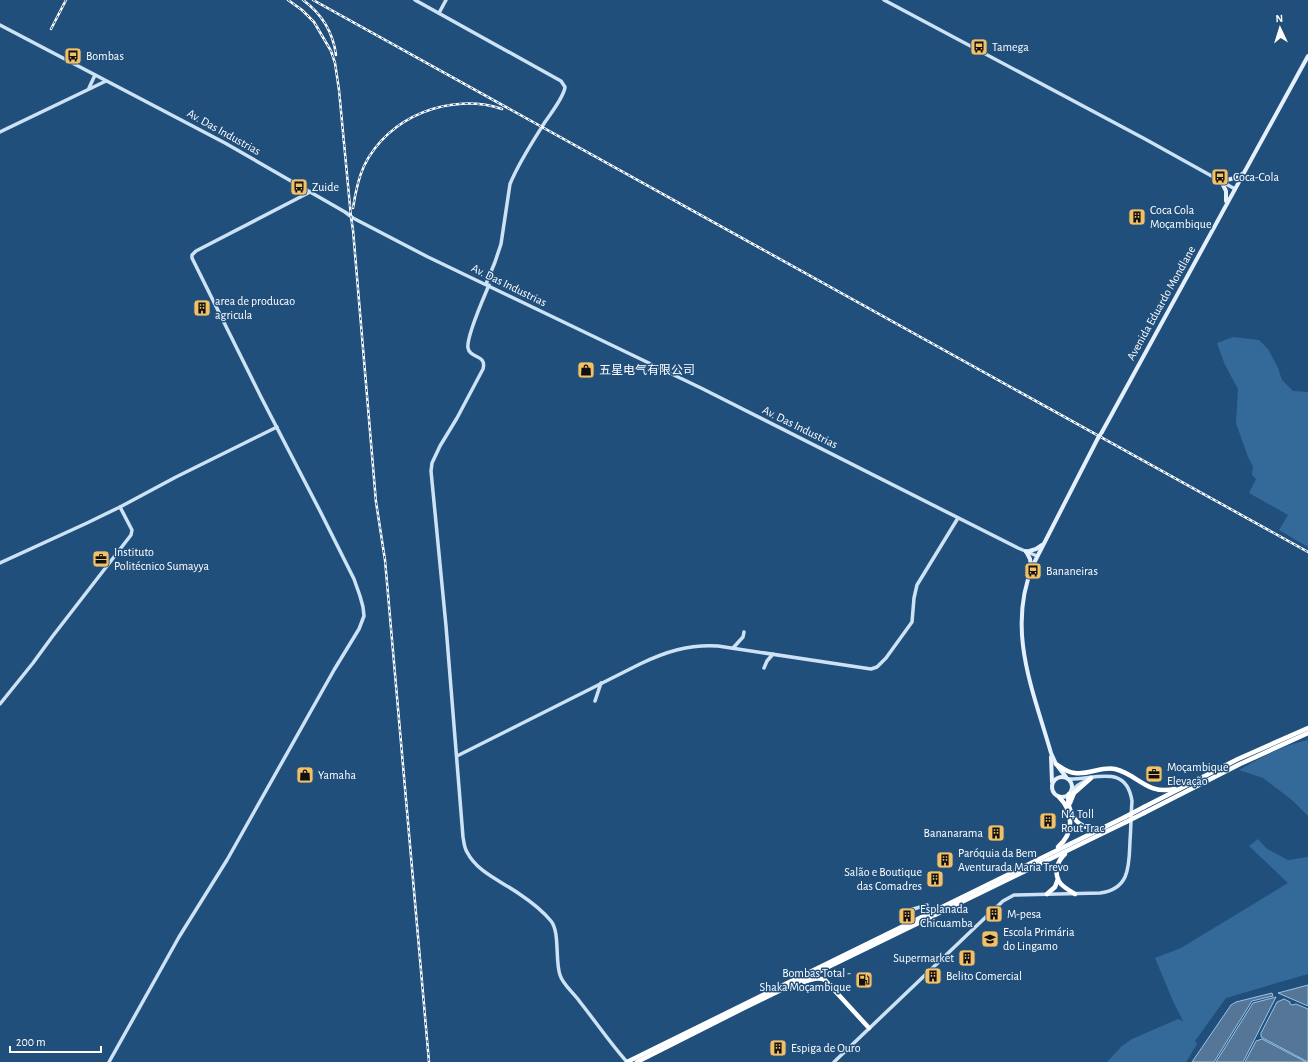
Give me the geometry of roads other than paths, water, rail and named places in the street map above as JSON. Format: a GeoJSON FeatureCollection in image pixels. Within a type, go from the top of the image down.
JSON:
{"type":"FeatureCollection","features":[{"type":"Feature","properties":{"kind":"highway"},"geometry":{"type":"LineString","coordinates":[[637,1062],[1073,849],[1144,807],[1268,745],[1308,728]]}},
{"type":"Feature","properties":{"kind":"highway"},"geometry":{"type":"LineString","coordinates":[[627,1062],[1054,851],[1100,829],[1144,813],[1246,761],[1308,733]]}},
{"type":"Feature","properties":{"kind":"highway"},"geometry":{"type":"LineString","coordinates":[[1056,764],[1074,774],[1108,768],[1115,769],[1125,773],[1152,789],[1170,790],[1183,787]]}},
{"type":"Feature","properties":{"kind":"highway"},"geometry":{"type":"LineString","coordinates":[[1071,811],[1070,802],[1074,793],[1091,778]]}},
{"type":"Feature","properties":{"kind":"highway"},"geometry":{"type":"LineString","coordinates":[[1070,792],[1068,800],[1071,811],[1081,825],[1100,829]]}},
{"type":"Feature","properties":{"kind":"highway"},"geometry":{"type":"LineString","coordinates":[[1054,851],[1066,838],[1071,826],[1069,814],[1059,796]]}},
{"type":"Feature","properties":{"kind":"highway"},"geometry":{"type":"LineString","coordinates":[[1073,849],[1062,857],[1058,863],[1057,871],[1058,879],[1064,887],[1075,894]]}},
{"type":"Feature","properties":{"kind":"highway"},"geometry":{"type":"LineString","coordinates":[[1047,894],[1055,886],[1058,879]]}},
{"type":"Feature","properties":{"kind":"highway"},"geometry":{"type":"LineString","coordinates":[[762,1000],[813,979],[820,978],[828,983],[869,1028]]}},
{"type":"Feature","properties":{"kind":"main road","name":"Avenida Eduardo Mondlane"},"geometry":{"type":"LineString","coordinates":[[1051,753],[1029,680],[1022,643],[1023,602],[1031,569],[1098,438],[1308,56]]}},
{"type":"Feature","properties":{"kind":"main road"},"geometry":{"type":"LineString","coordinates":[[1226,204],[1226,191],[1221,181],[1235,178],[1244,172]]}},
{"type":"Feature","properties":{"kind":"main road"},"geometry":{"type":"LineString","coordinates":[[1031,569],[1030,559],[1026,552],[1043,545]]}},
{"type":"Feature","properties":{"kind":"main road"},"geometry":{"type":"LineString","coordinates":[[1051,753],[1056,764],[1071,783],[1070,792],[1065,796],[1059,796],[1053,792],[1051,753]]}},
{"type":"Feature","properties":{"kind":"main road"},"geometry":{"type":"LineString","coordinates":[[1052,785],[1056,778],[1067,778]]}},
{"type":"Feature","properties":{"kind":"street"},"geometry":{"type":"LineString","coordinates":[[415,0],[561,81],[565,87],[563,94],[510,184],[501,244],[488,285],[475,317],[468,347],[470,353],[484,362],[483,369],[440,446],[432,463],[431,471],[463,837],[466,851],[480,868],[518,894],[546,916],[552,923],[555,932],[559,970],[563,981],[627,1062]]}},
{"type":"Feature","properties":{"kind":"street"},"geometry":{"type":"LineString","coordinates":[[439,13],[446,0]]}},
{"type":"Feature","properties":{"kind":"street"},"geometry":{"type":"LineString","coordinates":[[884,0],[1145,138],[1235,189]]}},
{"type":"Feature","properties":{"kind":"street","name":"Av. Das Industrias"},"geometry":{"type":"LineString","coordinates":[[0,25],[226,144],[345,212],[352,218],[428,257],[701,388],[958,518],[1037,556]]}},
{"type":"Feature","properties":{"kind":"street"},"geometry":{"type":"LineString","coordinates":[[88,89],[96,75]]}},
{"type":"Feature","properties":{"kind":"street"},"geometry":{"type":"LineString","coordinates":[[0,132],[106,81]]}},
{"type":"Feature","properties":{"kind":"street"},"geometry":{"type":"LineString","coordinates":[[109,1062],[179,937],[227,860],[334,670],[363,622],[363,607],[354,579],[277,427],[260,397],[219,311],[193,261],[192,256],[196,251],[310,192]]}},
{"type":"Feature","properties":{"kind":"street"},"geometry":{"type":"LineString","coordinates":[[0,563],[120,507],[176,477],[277,427]]}},
{"type":"Feature","properties":{"kind":"street"},"geometry":{"type":"LineString","coordinates":[[0,704],[131,535],[132,530],[120,507]]}},
{"type":"Feature","properties":{"kind":"street"},"geometry":{"type":"LineString","coordinates":[[457,756],[665,652],[698,646],[718,646],[871,669],[877,667],[892,650],[912,622],[914,598],[917,585],[958,518]]}},
{"type":"Feature","properties":{"kind":"street"},"geometry":{"type":"LineString","coordinates":[[733,648],[743,637],[744,632]]}},
{"type":"Feature","properties":{"kind":"street"},"geometry":{"type":"LineString","coordinates":[[764,668],[767,661],[773,654]]}},
{"type":"Feature","properties":{"kind":"street"},"geometry":{"type":"LineString","coordinates":[[595,701],[601,683]]}},
{"type":"Feature","properties":{"kind":"street"},"geometry":{"type":"LineString","coordinates":[[834,1062],[1010,896],[1021,894],[1100,893],[1116,888],[1125,879],[1129,865],[1132,801],[1130,791],[1126,784],[1121,779],[1104,776],[1091,778],[1067,778]]}},
{"type":"Feature","properties":{"kind":"street"},"geometry":{"type":"LineString","coordinates":[[1070,792],[1078,785],[1091,778]]}},
{"type":"Feature","properties":{"kind":"street"},"geometry":{"type":"LineString","coordinates":[[910,910],[927,905]]}},
{"type":"Feature","properties":{"kind":"railway"},"geometry":{"type":"LineString","coordinates":[[51,29],[66,0]]}},
{"type":"Feature","properties":{"kind":"railway"},"geometry":{"type":"LineString","coordinates":[[288,0],[302,10],[314,22],[331,51],[335,63],[339,90],[353,230],[376,502],[385,560],[429,1062]]}},
{"type":"Feature","properties":{"kind":"railway"},"geometry":{"type":"LineString","coordinates":[[303,0],[316,11],[326,24],[336,55]]}},
{"type":"Feature","properties":{"kind":"railway"},"geometry":{"type":"LineString","coordinates":[[313,0],[1308,552]]}},
{"type":"Feature","properties":{"kind":"railway"},"geometry":{"type":"LineString","coordinates":[[353,208],[358,182],[364,166],[375,148],[389,134],[405,122],[423,112],[442,106],[462,104],[482,105],[502,109]]}},
{"type":"Feature","properties":{"kind":"place","name":"Tamega"},"geometry":{"type":"Point","coordinates":[979,47]}},
{"type":"Feature","properties":{"kind":"place","name":"Bombas"},"geometry":{"type":"Point","coordinates":[73,56]}},
{"type":"Feature","properties":{"kind":"place","name":"Coca-Cola"},"geometry":{"type":"Point","coordinates":[1220,177]}},
{"type":"Feature","properties":{"kind":"place","name":"Zuide"},"geometry":{"type":"Point","coordinates":[299,187]}},
{"type":"Feature","properties":{"kind":"place","name":"Coca Cola Moçambique"},"geometry":{"type":"Point","coordinates":[1137,217]}},
{"type":"Feature","properties":{"kind":"place","name":"area de producao agricula"},"geometry":{"type":"Point","coordinates":[202,308]}},
{"type":"Feature","properties":{"kind":"place","name":"五星电气有限公司"},"geometry":{"type":"Point","coordinates":[586,370]}},
{"type":"Feature","properties":{"kind":"place","name":"Instituto Politécnico Sumayya"},"geometry":{"type":"Point","coordinates":[101,559]}},
{"type":"Feature","properties":{"kind":"place","name":"Bananeiras"},"geometry":{"type":"Point","coordinates":[1033,571]}},
{"type":"Feature","properties":{"kind":"place","name":"Moçambique Elevação"},"geometry":{"type":"Point","coordinates":[1154,774]}},
{"type":"Feature","properties":{"kind":"place","name":"Yamaha"},"geometry":{"type":"Point","coordinates":[305,775]}},
{"type":"Feature","properties":{"kind":"place","name":"N4 Toll Rout Trac"},"geometry":{"type":"Point","coordinates":[1048,821]}},
{"type":"Feature","properties":{"kind":"place","name":"Bananarama"},"geometry":{"type":"Point","coordinates":[996,833]}},
{"type":"Feature","properties":{"kind":"place","name":"Paróquia da Bem Aventurada Maria Trevo"},"geometry":{"type":"Point","coordinates":[945,860]}},
{"type":"Feature","properties":{"kind":"place","name":"Salão e Boutique das Comadres"},"geometry":{"type":"Point","coordinates":[935,879]}},
{"type":"Feature","properties":{"kind":"place","name":"M-pesa"},"geometry":{"type":"Point","coordinates":[994,914]}},
{"type":"Feature","properties":{"kind":"place","name":"Esplanada Chicuamba"},"geometry":{"type":"Point","coordinates":[907,916]}},
{"type":"Feature","properties":{"kind":"place","name":"Escola Primária do Lingamo"},"geometry":{"type":"Point","coordinates":[990,939]}},
{"type":"Feature","properties":{"kind":"place","name":"Supermarket"},"geometry":{"type":"Point","coordinates":[967,958]}},
{"type":"Feature","properties":{"kind":"place","name":"Belito Comercial"},"geometry":{"type":"Point","coordinates":[933,976]}},
{"type":"Feature","properties":{"kind":"place","name":"Bombas Total - Shaka Moçambique"},"geometry":{"type":"Point","coordinates":[864,980]}},
{"type":"Feature","properties":{"kind":"place","name":"Espiga de Ouro"},"geometry":{"type":"Point","coordinates":[778,1048]}}]}
